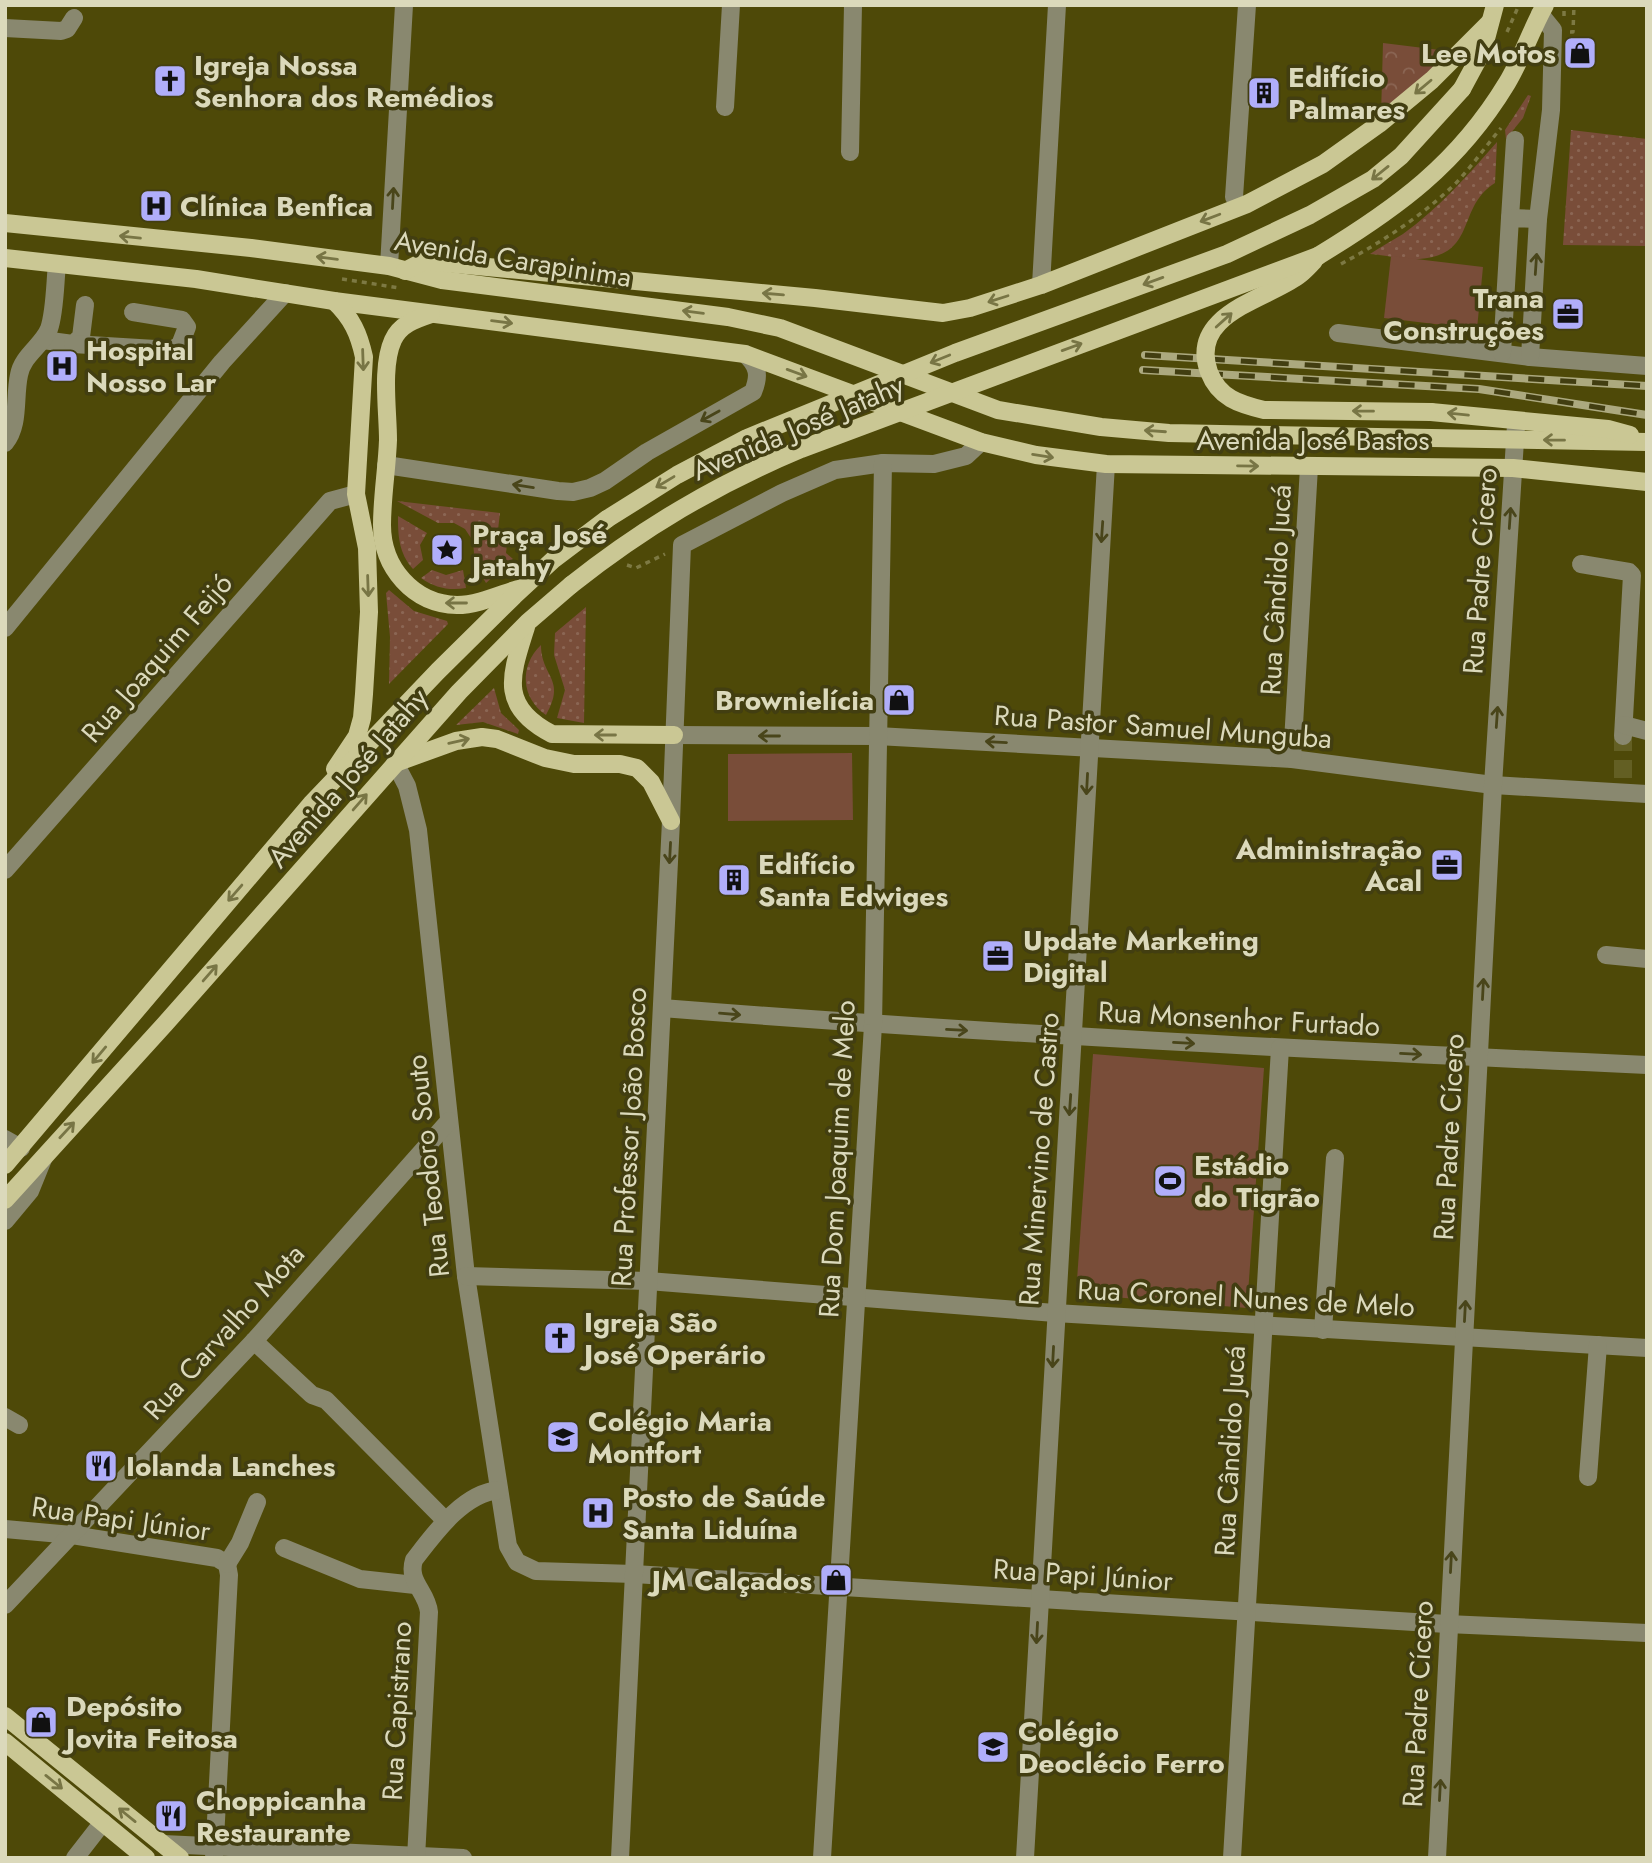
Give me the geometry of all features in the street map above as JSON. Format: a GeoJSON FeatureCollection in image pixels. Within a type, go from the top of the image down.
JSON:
{"type":"FeatureCollection","features":[{"type":"Feature","properties":{"kind":"main road","name":"Avenida José Jatahy"},"geometry":{"type":"LineString","coordinates":[[5,1200],[165,1024],[459,691],[528,622],[619,547],[663,518],[756,468],[863,425],[1318,256],[1368,225],[1417,190],[1439,170],[1488,113],[1508,80],[1542,8]]}},
{"type":"Feature","properties":{"kind":"main road"},"geometry":{"type":"LineString","coordinates":[[397,268],[424,261],[815,298],[943,313],[970,309],[1041,285],[1247,204],[1323,164],[1379,124],[1432,80],[1493,14]]}},
{"type":"Feature","properties":{"kind":"main road","name":"Avenida José Jatahy"},"geometry":{"type":"LineString","coordinates":[[5,1165],[13,1144],[311,804],[438,671],[554,559],[642,496],[747,438],[955,353],[1227,254],[1346,196],[1382,172],[1409,147],[1461,89],[1483,50],[1493,14]]}},
{"type":"Feature","properties":{"kind":"main road","name":"Avenida Carapinima"},"geometry":{"type":"LineString","coordinates":[[5,223],[251,248],[397,268],[442,280],[728,317],[770,326],[998,410]]}},
{"type":"Feature","properties":{"kind":"main road"},"geometry":{"type":"LineString","coordinates":[[1318,256],[1299,276],[1247,302],[1218,325],[1206,347],[1206,363],[1212,379],[1222,392],[1237,404],[1264,410],[1431,412],[1608,429],[1647,441]]}},
{"type":"Feature","properties":{"kind":"main road"},"geometry":{"type":"LineString","coordinates":[[5,258],[196,279],[334,301],[745,354],[981,442]]}},
{"type":"Feature","properties":{"kind":"main road"},"geometry":{"type":"LineString","coordinates":[[311,804],[356,736],[362,718],[369,612],[367,548],[356,494],[364,357],[355,325],[334,301]]}},
{"type":"Feature","properties":{"kind":"main road"},"geometry":{"type":"LineString","coordinates":[[434,313],[414,320],[400,329],[393,338],[387,355],[383,539],[395,571],[411,590],[439,603],[458,605],[522,588]]}},
{"type":"Feature","properties":{"kind":"main road","name":"Avenida José Bastos"},"geometry":{"type":"LineString","coordinates":[[998,410],[1101,427],[1169,433],[1647,441]]}},
{"type":"Feature","properties":{"kind":"main road","name":"Avenida José Bastos"},"geometry":{"type":"LineString","coordinates":[[981,442],[1036,455],[1106,464],[1513,468],[1647,482]]}},
{"type":"Feature","properties":{"kind":"main road"},"geometry":{"type":"LineString","coordinates":[[528,622],[513,670],[513,688],[518,705],[527,719],[552,734],[674,736]]}},
{"type":"Feature","properties":{"kind":"main road"},"geometry":{"type":"LineString","coordinates":[[395,763],[456,741],[482,737],[497,739],[545,758],[564,762],[585,765],[620,764],[637,768],[651,782],[671,821]]}},
{"type":"Feature","properties":{"kind":"main road"},"geometry":{"type":"LineString","coordinates":[[5,1716],[180,1858]]}},
{"type":"Feature","properties":{"kind":"main road"},"geometry":{"type":"LineString","coordinates":[[5,1742],[146,1858]]}},
{"type":"Feature","properties":{"kind":"street"},"geometry":{"type":"LineString","coordinates":[[397,268],[404,5]]}},
{"type":"Feature","properties":{"kind":"street"},"geometry":{"type":"LineString","coordinates":[[725,107],[731,5]]}},
{"type":"Feature","properties":{"kind":"street"},"geometry":{"type":"LineString","coordinates":[[850,152],[853,5]]}},
{"type":"Feature","properties":{"kind":"street"},"geometry":{"type":"LineString","coordinates":[[1041,285],[1057,5]]}},
{"type":"Feature","properties":{"kind":"street"},"geometry":{"type":"LineString","coordinates":[[1234,197],[1247,5]]}},
{"type":"Feature","properties":{"kind":"street"},"geometry":{"type":"LineString","coordinates":[[1530,357],[1538,219],[1551,110],[1553,30],[1542,8]]}},
{"type":"Feature","properties":{"kind":"street"},"geometry":{"type":"LineString","coordinates":[[5,28],[61,31],[67,29],[74,18]]}},
{"type":"Feature","properties":{"kind":"street"},"geometry":{"type":"LineString","coordinates":[[1502,354],[1515,140]]}},
{"type":"Feature","properties":{"kind":"street"},"geometry":{"type":"LineString","coordinates":[[1510,218],[1538,219]]}},
{"type":"Feature","properties":{"kind":"street"},"geometry":{"type":"LineString","coordinates":[[5,443],[14,429],[19,372],[49,328],[57,264]]}},
{"type":"Feature","properties":{"kind":"street"},"geometry":{"type":"LineString","coordinates":[[5,628],[222,362],[285,293]]}},
{"type":"Feature","properties":{"kind":"street"},"geometry":{"type":"LineString","coordinates":[[73,344],[80,337],[85,305]]}},
{"type":"Feature","properties":{"kind":"street"},"geometry":{"type":"LineString","coordinates":[[43,340],[172,350],[180,345],[187,327],[182,320],[133,312]]}},
{"type":"Feature","properties":{"kind":"street"},"geometry":{"type":"LineString","coordinates":[[1338,333],[1530,357],[1647,366]]}},
{"type":"Feature","properties":{"kind":"street"},"geometry":{"type":"LineString","coordinates":[[386,465],[558,491],[573,492],[590,488],[752,392],[758,380],[756,364],[745,354]]}},
{"type":"Feature","properties":{"kind":"street","name":"Rua Padre Cícero"},"geometry":{"type":"LineString","coordinates":[[1437,1858],[1447,1624],[1493,785],[1517,420]]}},
{"type":"Feature","properties":{"kind":"street"},"geometry":{"type":"LineString","coordinates":[[682,545],[782,493],[835,470],[883,463],[934,464],[966,456],[981,442]]}},
{"type":"Feature","properties":{"kind":"street","name":"Rua Dom Joaquim de Melo"},"geometry":{"type":"LineString","coordinates":[[822,1858],[873,1025],[883,463]]}},
{"type":"Feature","properties":{"kind":"street","name":"Rua Minervino de Castro"},"geometry":{"type":"LineString","coordinates":[[1025,1858],[1106,464]]}},
{"type":"Feature","properties":{"kind":"street","name":"Rua Cândido Jucá"},"geometry":{"type":"LineString","coordinates":[[1292,759],[1309,467]]}},
{"type":"Feature","properties":{"kind":"street","name":"Rua Joaquim Feijó"},"geometry":{"type":"LineString","coordinates":[[5,870],[330,501],[356,494]]}},
{"type":"Feature","properties":{"kind":"street","name":"Rua Professor João Bosco"},"geometry":{"type":"LineString","coordinates":[[620,1858],[682,545]]}},
{"type":"Feature","properties":{"kind":"street"},"geometry":{"type":"LineString","coordinates":[[1581,564],[1631,573],[1639,599],[1623,730],[1647,731]]}},
{"type":"Feature","properties":{"kind":"street","name":"Rua Pastor Samuel Munguba"},"geometry":{"type":"LineString","coordinates":[[674,736],[877,736],[1292,759],[1493,785],[1623,785],[1647,794]]}},
{"type":"Feature","properties":{"kind":"street","name":"Rua Teodoro Souto"},"geometry":{"type":"LineString","coordinates":[[395,763],[407,786],[418,830],[466,1276],[508,1546],[517,1562]]}},
{"type":"Feature","properties":{"kind":"street"},"geometry":{"type":"LineString","coordinates":[[1606,955],[1647,959]]}},
{"type":"Feature","properties":{"kind":"street","name":"Rua Monsenhor Furtado"},"geometry":{"type":"LineString","coordinates":[[662,1008],[873,1025],[1074,1037],[1647,1065]]}},
{"type":"Feature","properties":{"kind":"street","name":"Rua Cândido Jucá"},"geometry":{"type":"LineString","coordinates":[[1232,1858],[1280,1048]]}},
{"type":"Feature","properties":{"kind":"street","name":"Rua Carvalho Mota"},"geometry":{"type":"LineString","coordinates":[[5,1605],[254,1341],[449,1121]]}},
{"type":"Feature","properties":{"kind":"street","name":"Avenida José Jatahy"},"geometry":{"type":"LineString","coordinates":[[5,1221],[30,1191],[44,1155]]}},
{"type":"Feature","properties":{"kind":"street"},"geometry":{"type":"LineString","coordinates":[[1323,1330],[1335,1158]]}},
{"type":"Feature","properties":{"kind":"street","name":"Rua Coronel Nunes de Melo"},"geometry":{"type":"LineString","coordinates":[[466,1276],[648,1281],[1055,1313],[1647,1348]]}},
{"type":"Feature","properties":{"kind":"street"},"geometry":{"type":"LineString","coordinates":[[254,1341],[312,1395],[326,1401],[445,1520]]}},
{"type":"Feature","properties":{"kind":"street"},"geometry":{"type":"LineString","coordinates":[[1588,1477],[1598,1345]]}},
{"type":"Feature","properties":{"kind":"street","name":"Rua Capistrano"},"geometry":{"type":"LineString","coordinates":[[416,1857],[429,1612],[425,1594],[415,1585],[412,1577],[414,1560],[445,1520],[483,1493],[499,1490]]}},
{"type":"Feature","properties":{"kind":"street"},"geometry":{"type":"LineString","coordinates":[[227,1564],[240,1543],[257,1502]]}},
{"type":"Feature","properties":{"kind":"street","name":"Rua Papi Júnior"},"geometry":{"type":"LineString","coordinates":[[5,1529],[72,1535],[217,1558],[227,1564],[229,1575],[215,1852]]}},
{"type":"Feature","properties":{"kind":"street"},"geometry":{"type":"LineString","coordinates":[[284,1548],[360,1579],[415,1585]]}},
{"type":"Feature","properties":{"kind":"street","name":"Rua Papi Júnior"},"geometry":{"type":"LineString","coordinates":[[517,1562],[536,1571],[634,1574],[1447,1624],[1647,1633]]}},
{"type":"Feature","properties":{"kind":"street"},"geometry":{"type":"LineString","coordinates":[[75,1858],[103,1822]]}},
{"type":"Feature","properties":{"kind":"street"},"geometry":{"type":"LineString","coordinates":[[163,1844],[215,1852],[464,1858]]}},
{"type":"Feature","properties":{"kind":"path"},"geometry":{"type":"LineString","coordinates":[[627,565],[636,568],[682,545]]}},
{"type":"Feature","properties":{"kind":"green space"},"geometry":{"type":"Polygon","coordinates":[[[1383,43],[1448,51],[1427,77],[1381,116],[1383,43]]]}},
{"type":"Feature","properties":{"kind":"green space"},"geometry":{"type":"Polygon","coordinates":[[[1528,95],[1531,96],[1523,118],[1506,139],[1505,130],[1528,95]]]}},
{"type":"Feature","properties":{"kind":"green space"},"geometry":{"type":"Polygon","coordinates":[[[1571,130],[1647,139],[1647,246],[1563,245],[1571,130]]]}},
{"type":"Feature","properties":{"kind":"green space"},"geometry":{"type":"Polygon","coordinates":[[[1497,142],[1495,183],[1475,204],[1459,240],[1450,249],[1438,256],[1419,259],[1370,254],[1403,234],[1429,213],[1497,142]]]}},
{"type":"Feature","properties":{"kind":"green space"},"geometry":{"type":"Polygon","coordinates":[[[1391,256],[1483,267],[1477,329],[1384,318],[1391,256]]]}},
{"type":"Feature","properties":{"kind":"green space"},"geometry":{"type":"Polygon","coordinates":[[[397,501],[500,513],[497,538],[507,540],[506,553],[513,559],[486,583],[472,560],[473,541],[465,529],[454,523],[438,523],[397,501]]]}},
{"type":"Feature","properties":{"kind":"green space"},"geometry":{"type":"Polygon","coordinates":[[[398,516],[427,533],[420,545],[423,560],[413,569],[400,544],[398,516]]]}},
{"type":"Feature","properties":{"kind":"green space"},"geometry":{"type":"Polygon","coordinates":[[[432,570],[446,575],[463,570],[466,588],[443,588],[421,578],[432,570]]]}},
{"type":"Feature","properties":{"kind":"green space"},"geometry":{"type":"Polygon","coordinates":[[[389,590],[414,611],[447,621],[448,624],[389,684],[390,637],[386,593],[389,590]]]}},
{"type":"Feature","properties":{"kind":"green space"},"geometry":{"type":"Polygon","coordinates":[[[586,607],[584,723],[557,718],[565,690],[554,655],[555,633],[586,607]]]}},
{"type":"Feature","properties":{"kind":"green space"},"geometry":{"type":"Polygon","coordinates":[[[541,645],[542,656],[554,685],[552,703],[546,715],[532,700],[526,681],[529,662],[541,645]]]}},
{"type":"Feature","properties":{"kind":"green space"},"geometry":{"type":"Polygon","coordinates":[[[494,688],[501,713],[519,730],[518,734],[483,722],[456,725],[494,688]]]}},
{"type":"Feature","properties":{"kind":"green space"},"geometry":{"type":"Polygon","coordinates":[[[852,753],[853,820],[728,821],[728,754],[852,753]]]}},
{"type":"Feature","properties":{"kind":"green space","name":"Estádio do Tigrão"},"geometry":{"type":"Polygon","coordinates":[[[1093,1054],[1264,1068],[1247,1308],[1076,1294],[1093,1054]]]}},
{"type":"Feature","properties":{"kind":"tunnel"},"geometry":{"type":"LineString","coordinates":[[1623,736],[1623,778]]}},
{"type":"Feature","properties":{"kind":"railway"},"geometry":{"type":"LineString","coordinates":[[1145,355],[1647,386]]}},
{"type":"Feature","properties":{"kind":"railway"},"geometry":{"type":"LineString","coordinates":[[1143,370],[1479,389],[1647,415]]}},
{"type":"Feature","properties":{"kind":"place","name":"Lee Motos"},"geometry":{"type":"Point","coordinates":[1580,53]}},
{"type":"Feature","properties":{"kind":"place","name":"Igreja Nossa Senhora dos Remédios"},"geometry":{"type":"Point","coordinates":[170,81]}},
{"type":"Feature","properties":{"kind":"place","name":"Edifício Palmares"},"geometry":{"type":"Point","coordinates":[1264,93]}},
{"type":"Feature","properties":{"kind":"place","name":"Clínica Benfica"},"geometry":{"type":"Point","coordinates":[156,206]}},
{"type":"Feature","properties":{"kind":"place","name":"Trana Construções"},"geometry":{"type":"Point","coordinates":[1568,314]}},
{"type":"Feature","properties":{"kind":"place","name":"Hospital Nosso Lar"},"geometry":{"type":"Point","coordinates":[62,366]}},
{"type":"Feature","properties":{"kind":"place","name":"Praça José Jatahy"},"geometry":{"type":"Point","coordinates":[447,550]}},
{"type":"Feature","properties":{"kind":"place","name":"Brownielícia"},"geometry":{"type":"Point","coordinates":[899,700]}},
{"type":"Feature","properties":{"kind":"place","name":"Administração Acal"},"geometry":{"type":"Point","coordinates":[1447,865]}},
{"type":"Feature","properties":{"kind":"place","name":"Edifício Santa Edwiges"},"geometry":{"type":"Point","coordinates":[734,880]}},
{"type":"Feature","properties":{"kind":"place","name":"Update Marketing Digital"},"geometry":{"type":"Point","coordinates":[998,956]}},
{"type":"Feature","properties":{"kind":"place","name":"Estádio do Tigrão"},"geometry":{"type":"Point","coordinates":[1170,1181]}},
{"type":"Feature","properties":{"kind":"place","name":"Igreja São José Operário"},"geometry":{"type":"Point","coordinates":[560,1338]}},
{"type":"Feature","properties":{"kind":"place","name":"Colégio Maria Montfort"},"geometry":{"type":"Point","coordinates":[563,1437]}},
{"type":"Feature","properties":{"kind":"place","name":"Iolanda Lanches"},"geometry":{"type":"Point","coordinates":[101,1466]}},
{"type":"Feature","properties":{"kind":"place","name":"Posto de Saúde Santa Liduína"},"geometry":{"type":"Point","coordinates":[598,1513]}},
{"type":"Feature","properties":{"kind":"place","name":"JM Calçados"},"geometry":{"type":"Point","coordinates":[836,1580]}},
{"type":"Feature","properties":{"kind":"place","name":"Depósito Jovita Feitosa"},"geometry":{"type":"Point","coordinates":[41,1722]}},
{"type":"Feature","properties":{"kind":"place","name":"Colégio Deoclécio Ferro"},"geometry":{"type":"Point","coordinates":[993,1747]}},
{"type":"Feature","properties":{"kind":"place","name":"Choppicanha Restaurante"},"geometry":{"type":"Point","coordinates":[171,1816]}}]}
